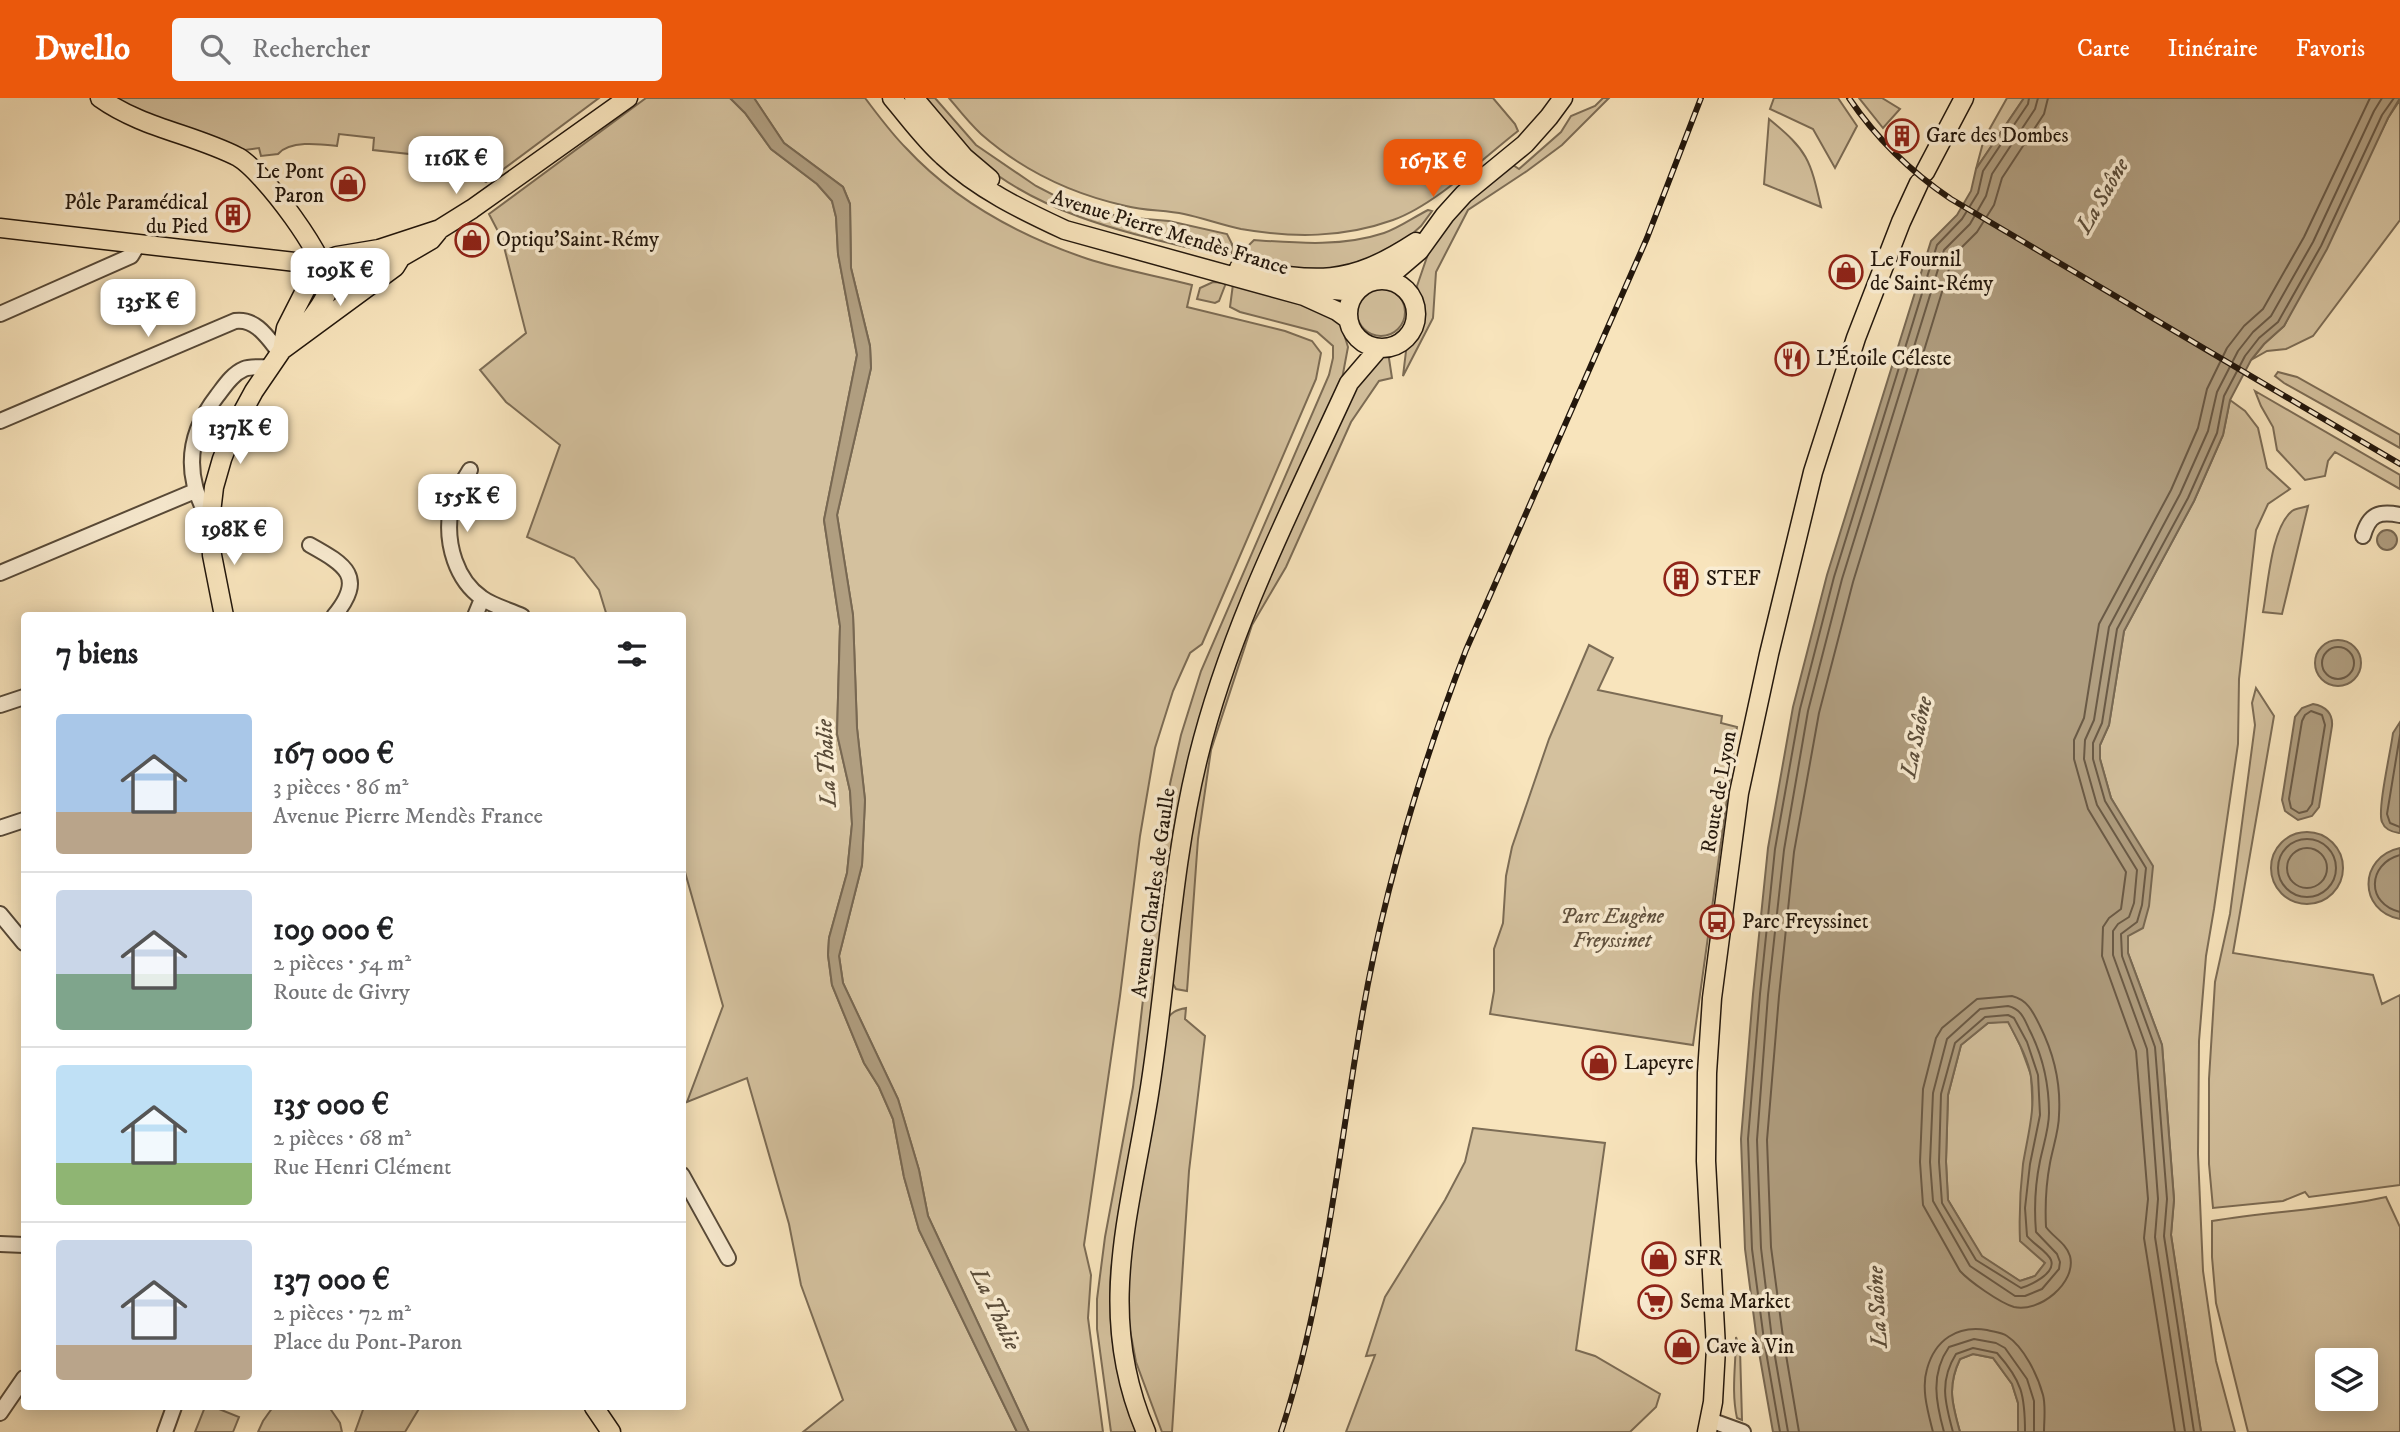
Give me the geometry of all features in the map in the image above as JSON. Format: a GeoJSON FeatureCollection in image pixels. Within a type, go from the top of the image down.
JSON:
{"type":"FeatureCollection","features":[{"type":"Feature","properties":{"kind":"main road"},"geometry":{"type":"LineString","coordinates":[[100,98],[138,120],[227,153],[249,165],[258,172],[311,242],[319,263]]}},
{"type":"Feature","properties":{"kind":"main road"},"geometry":{"type":"LineString","coordinates":[[0,228],[339,267],[400,258],[431,240],[440,229],[628,98]]}},
{"type":"Feature","properties":{"kind":"main road","name":"Avenue Pierre Mendès France"},"geometry":{"type":"LineString","coordinates":[[892,98],[942,155],[972,180],[1028,214],[1065,230],[1304,296],[1348,319]]}},
{"type":"Feature","properties":{"kind":"main road","name":"Avenue Pierre Mendès France"},"geometry":{"type":"LineString","coordinates":[[914,98],[937,128],[984,175],[1051,215],[1217,265],[1298,286],[1344,291],[1385,280],[1419,251],[1464,194],[1525,144],[1563,98]]}},
{"type":"Feature","properties":{"kind":"main road","name":"Route de Lyon"},"geometry":{"type":"LineString","coordinates":[[1708,1426],[1716,1348],[1706,1161],[1707,1073],[1712,998],[1740,793],[1769,654],[1812,472],[1856,338],[1901,222],[1964,98]]}},
{"type":"Feature","properties":{"kind":"main road"},"geometry":{"type":"LineString","coordinates":[[281,353],[286,328],[319,263],[337,256],[379,250],[440,229]]}},
{"type":"Feature","properties":{"kind":"main road"},"geometry":{"type":"LineString","coordinates":[[1217,265],[1292,278],[1334,278],[1368,269],[1390,259],[1433,231]]}},
{"type":"Feature","properties":{"kind":"main road","name":"Avenue Pierre Mendès France"},"geometry":{"type":"LineString","coordinates":[[1379,348],[1396,345],[1411,331],[1416,312],[1409,293],[1419,251]]}},
{"type":"Feature","properties":{"kind":"main road"},"geometry":{"type":"LineString","coordinates":[[223,612],[212,555],[214,487],[222,460],[250,398],[281,353],[394,267],[400,258]]}},
{"type":"Feature","properties":{"kind":"main road"},"geometry":{"type":"LineString","coordinates":[[1385,280],[1398,284],[1409,293]]}},
{"type":"Feature","properties":{"kind":"main road"},"geometry":{"type":"LineString","coordinates":[[1359,289],[1350,303],[1348,319],[1357,337],[1379,348]]}},
{"type":"Feature","properties":{"kind":"main road","name":"Avenue Charles de Gaulle"},"geometry":{"type":"LineString","coordinates":[[1146,1432],[1125,1371],[1119,1329],[1118,1288],[1150,1091],[1189,799],[1208,718],[1233,642],[1349,383],[1357,337]]}},
{"type":"Feature","properties":{"kind":"main road","name":"Avenue Charles de Gaulle"},"geometry":{"type":"LineString","coordinates":[[1349,383],[1379,348]]}},
{"type":"Feature","properties":{"kind":"main road"},"geometry":{"type":"LineString","coordinates":[[596,1410],[611,1432]]}},
{"type":"Feature","properties":{"kind":"street"},"geometry":{"type":"LineString","coordinates":[[0,314],[131,256],[139,243]]}},
{"type":"Feature","properties":{"kind":"street"},"geometry":{"type":"LineString","coordinates":[[0,421],[235,321],[243,320],[255,325],[281,353],[244,369],[230,379],[208,408],[195,438],[192,467],[195,491],[198,502],[211,521]]}},
{"type":"Feature","properties":{"kind":"street"},"geometry":{"type":"LineString","coordinates":[[470,470],[450,513],[449,537],[454,558],[461,574],[482,598],[513,612]]}},
{"type":"Feature","properties":{"kind":"street"},"geometry":{"type":"LineString","coordinates":[[0,573],[195,491]]}},
{"type":"Feature","properties":{"kind":"street"},"geometry":{"type":"LineString","coordinates":[[2362,536],[2366,524],[2373,517],[2392,514]]}},
{"type":"Feature","properties":{"kind":"street"},"geometry":{"type":"LineString","coordinates":[[310,545],[347,569],[350,577],[349,594],[337,612]]}},
{"type":"Feature","properties":{"kind":"street"},"geometry":{"type":"LineString","coordinates":[[477,612],[482,598]]}},
{"type":"Feature","properties":{"kind":"street"},"geometry":{"type":"LineString","coordinates":[[0,705],[21,698]]}},
{"type":"Feature","properties":{"kind":"street"},"geometry":{"type":"LineString","coordinates":[[0,828],[21,821]]}},
{"type":"Feature","properties":{"kind":"street"},"geometry":{"type":"LineString","coordinates":[[0,915],[21,940]]}},
{"type":"Feature","properties":{"kind":"street"},"geometry":{"type":"LineString","coordinates":[[686,1182],[728,1258]]}},
{"type":"Feature","properties":{"kind":"street"},"geometry":{"type":"LineString","coordinates":[[0,1244],[21,1245]]}},
{"type":"Feature","properties":{"kind":"street"},"geometry":{"type":"LineString","coordinates":[[4,1409],[21,1383]]}},
{"type":"Feature","properties":{"kind":"street"},"geometry":{"type":"LineString","coordinates":[[165,1432],[173,1410]]}},
{"type":"Feature","properties":{"kind":"street"},"geometry":{"type":"LineString","coordinates":[[1708,1426],[1743,1432]]}},
{"type":"Feature","properties":{"kind":"green space"},"geometry":{"type":"Polygon","coordinates":[[[116,98],[599,98],[486,182],[446,158],[373,150],[374,138],[339,134],[337,146],[297,145],[278,154],[261,156],[259,148],[245,150],[149,116],[116,98]]]}},
{"type":"Feature","properties":{"kind":"green space"},"geometry":{"type":"Polygon","coordinates":[[[646,98],[730,98],[745,113],[771,149],[817,184],[832,201],[836,217],[838,254],[857,355],[824,520],[840,626],[837,734],[850,791],[852,824],[847,873],[829,938],[832,985],[864,1063],[879,1087],[893,1119],[904,1177],[919,1230],[1017,1432],[803,1432],[843,1400],[801,1285],[789,1224],[747,1078],[687,1102],[723,1006],[686,876],[686,612],[606,612],[599,590],[574,558],[527,537],[560,445],[506,402],[480,370],[526,333],[502,239],[489,214],[646,98]]]}},
{"type":"Feature","properties":{"kind":"green space"},"geometry":{"type":"Polygon","coordinates":[[[754,98],[865,98],[895,136],[925,167],[967,200],[1013,228],[1088,259],[1192,285],[1187,307],[1285,331],[1312,341],[1321,353],[1316,379],[1202,644],[1190,653],[1173,691],[1155,748],[1140,836],[1084,1245],[1091,1275],[1088,1318],[1103,1432],[1029,1432],[928,1216],[919,1170],[898,1099],[843,983],[839,956],[862,865],[865,800],[857,728],[853,615],[837,515],[871,368],[870,346],[851,268],[850,204],[843,187],[784,143],[754,98]]]}},
{"type":"Feature","properties":{"kind":"green space"},"geometry":{"type":"Polygon","coordinates":[[[920,98],[935,98],[976,145],[1036,186],[1065,201],[1122,217],[1169,221],[1227,234],[1232,244],[1231,256],[1126,232],[1063,211],[1033,197],[1005,181],[971,154],[920,98]]]}},
{"type":"Feature","properties":{"kind":"green space"},"geometry":{"type":"Polygon","coordinates":[[[949,98],[1493,98],[1518,131],[1442,193],[1393,220],[1337,233],[1280,234],[1241,229],[1184,214],[1133,208],[1067,188],[1031,170],[997,147],[977,130],[949,98]]]}},
{"type":"Feature","properties":{"kind":"green space"},"geometry":{"type":"Polygon","coordinates":[[[1603,98],[1609,98],[1562,145],[1468,210],[1436,272],[1433,318],[1403,376],[1407,343],[1422,319],[1417,286],[1428,254],[1451,218],[1478,191],[1513,165],[1519,169],[1561,132],[1571,116],[1595,106],[1603,98]]]}},
{"type":"Feature","properties":{"kind":"green space"},"geometry":{"type":"Polygon","coordinates":[[[1774,98],[1838,98],[1857,126],[1835,168],[1813,129],[1770,109],[1774,98]]]}},
{"type":"Feature","properties":{"kind":"green space"},"geometry":{"type":"Polygon","coordinates":[[[1859,98],[1882,98],[1900,109],[1883,128],[1859,98]]]}},
{"type":"Feature","properties":{"kind":"green space"},"geometry":{"type":"Polygon","coordinates":[[[2007,98],[2024,98],[1976,169],[1984,139],[2007,98]]]}},
{"type":"Feature","properties":{"kind":"green space"},"geometry":{"type":"Polygon","coordinates":[[[2400,100],[2400,220],[2313,336],[2286,349],[2267,351],[2251,360],[2284,326],[2388,118],[2400,100]]]}},
{"type":"Feature","properties":{"kind":"green space"},"geometry":{"type":"Polygon","coordinates":[[[1769,119],[1806,157],[1821,207],[1764,184],[1769,119]]]}},
{"type":"Feature","properties":{"kind":"green space"},"geometry":{"type":"Polygon","coordinates":[[[1428,210],[1432,211],[1421,226],[1393,251],[1370,263],[1323,273],[1241,260],[1244,250],[1254,240],[1319,243],[1352,240],[1390,231],[1428,210]]]}},
{"type":"Feature","properties":{"kind":"green space"},"geometry":{"type":"Polygon","coordinates":[[[379,273],[334,302],[341,277],[379,273]]]}},
{"type":"Feature","properties":{"kind":"green space"},"geometry":{"type":"Polygon","coordinates":[[[1213,282],[1226,283],[1219,301],[1215,303],[1197,299],[1200,288],[1213,282]]]}},
{"type":"Feature","properties":{"kind":"green space"},"geometry":{"type":"Polygon","coordinates":[[[1233,284],[1295,297],[1340,321],[1348,347],[1342,379],[1218,663],[1195,735],[1173,834],[1145,1080],[1111,1269],[1110,1312],[1114,1352],[1136,1432],[1111,1432],[1097,1329],[1097,1299],[1105,1237],[1133,1087],[1170,784],[1181,735],[1201,671],[1329,375],[1333,358],[1333,346],[1317,332],[1230,307],[1233,284]]]}},
{"type":"Feature","properties":{"kind":"green space"},"geometry":{"type":"Polygon","coordinates":[[[1381,288],[1398,295],[1405,312],[1398,329],[1381,336],[1364,329],[1357,312],[1364,295],[1381,288]]]}},
{"type":"Feature","properties":{"kind":"green space"},"geometry":{"type":"Polygon","coordinates":[[[1388,352],[1392,378],[1379,381],[1351,422],[1286,567],[1252,625],[1211,750],[1198,839],[1187,991],[1176,989],[1172,982],[1193,808],[1216,712],[1270,571],[1357,383],[1381,355],[1388,352]]]}},
{"type":"Feature","properties":{"kind":"green space"},"geometry":{"type":"Polygon","coordinates":[[[2278,372],[2297,377],[2400,435],[2400,448],[2284,383],[2275,376],[2278,372]]]}},
{"type":"Feature","properties":{"kind":"green space"},"geometry":{"type":"Polygon","coordinates":[[[2255,391],[2400,475],[2400,489],[2335,452],[2328,461],[2325,476],[2305,480],[2277,450],[2273,427],[2255,391]]]}},
{"type":"Feature","properties":{"kind":"green space"},"geometry":{"type":"Polygon","coordinates":[[[2230,400],[2245,411],[2258,428],[2267,468],[2290,489],[2268,504],[2256,530],[2239,679],[2238,744],[2206,956],[2199,1041],[2198,1154],[2203,1271],[2216,1361],[2235,1432],[2201,1432],[2171,1235],[2174,1199],[2162,1045],[2128,953],[2124,821],[2111,798],[2100,759],[2100,745],[2109,725],[2124,631],[2194,501],[2223,435],[2230,400]]]}},
{"type":"Feature","properties":{"kind":"green space"},"geometry":{"type":"Polygon","coordinates":[[[2308,506],[2282,614],[2263,612],[2279,530],[2292,511],[2308,506]]]}},
{"type":"Feature","properties":{"kind":"green space","name":"Parc Eugène Freyssinet"},"geometry":{"type":"Polygon","coordinates":[[[1589,645],[1613,658],[1598,690],[1722,716],[1721,723],[1737,727],[1693,1045],[1490,1014],[1494,991],[1494,949],[1503,923],[1506,876],[1512,847],[1549,739],[1589,645]]]}},
{"type":"Feature","properties":{"kind":"green space"},"geometry":{"type":"Polygon","coordinates":[[[2256,688],[2274,716],[2233,953],[2373,975],[2382,1004],[2400,995],[2400,1185],[2309,1197],[2305,1192],[2283,1201],[2213,1208],[2209,1164],[2209,1079],[2215,982],[2230,914],[2255,725],[2252,703],[2256,688]]]}},
{"type":"Feature","properties":{"kind":"green space"},"geometry":{"type":"Polygon","coordinates":[[[1186,1008],[1185,1019],[1205,1036],[1189,1171],[1172,1432],[1162,1432],[1136,1362],[1126,1309],[1132,1240],[1166,1021],[1174,1012],[1186,1008]]]}},
{"type":"Feature","properties":{"kind":"green space"},"geometry":{"type":"Polygon","coordinates":[[[2008,1021],[2031,1075],[2033,1114],[2024,1163],[2045,1263],[2035,1276],[2020,1281],[1982,1257],[1948,1200],[1946,1161],[1948,1095],[1961,1045],[1988,1023],[2008,1021]]]}},
{"type":"Feature","properties":{"kind":"green space"},"geometry":{"type":"Polygon","coordinates":[[[1473,1128],[1605,1143],[1576,1350],[1595,1356],[1660,1394],[1656,1407],[1630,1432],[1346,1432],[1375,1355],[1366,1356],[1385,1297],[1445,1200],[1465,1162],[1473,1128]]]}},
{"type":"Feature","properties":{"kind":"green space"},"geometry":{"type":"Polygon","coordinates":[[[2386,1197],[2400,1227],[2400,1432],[2248,1432],[2216,1303],[2212,1221],[2386,1197]]]}},
{"type":"Feature","properties":{"kind":"green space"},"geometry":{"type":"Polygon","coordinates":[[[1736,1337],[1740,1349],[1742,1420],[1737,1418],[1734,1398],[1736,1337]]]}},
{"type":"Feature","properties":{"kind":"green space"},"geometry":{"type":"Polygon","coordinates":[[[1973,1354],[1993,1358],[2012,1384],[2018,1403],[2018,1432],[1960,1432],[1953,1404],[1953,1378],[1960,1359],[1973,1354]]]}},
{"type":"Feature","properties":{"kind":"green space"},"geometry":{"type":"Polygon","coordinates":[[[204,1410],[222,1410],[239,1417],[233,1432],[195,1432],[204,1410]]]}},
{"type":"Feature","properties":{"kind":"green space"},"geometry":{"type":"Polygon","coordinates":[[[271,1410],[331,1410],[340,1423],[342,1432],[258,1432],[271,1410]]]}},
{"type":"Feature","properties":{"kind":"green space"},"geometry":{"type":"Polygon","coordinates":[[[363,1410],[418,1410],[405,1432],[355,1432],[363,1410]]]}},
{"type":"Feature","properties":{"kind":"water"},"geometry":{"type":"Polygon","coordinates":[[[730,98],[754,98],[784,143],[843,187],[850,204],[851,268],[870,346],[871,368],[837,515],[853,615],[857,728],[865,800],[862,865],[839,956],[843,983],[898,1099],[919,1170],[928,1216],[1029,1432],[1017,1432],[919,1230],[904,1177],[893,1119],[879,1087],[864,1063],[832,985],[829,938],[847,873],[852,824],[850,791],[837,734],[840,626],[824,520],[857,355],[838,254],[836,217],[832,201],[817,184],[771,149],[745,113],[730,98]]]}},
{"type":"Feature","properties":{"kind":"water","name":"La Saône"},"geometry":{"type":"Polygon","coordinates":[[[2024,98],[2400,98],[2327,249],[2284,326],[2251,360],[2230,400],[2223,435],[2194,501],[2124,631],[2109,725],[2100,745],[2100,759],[2111,798],[2153,866],[2149,906],[2143,928],[2128,936],[2128,953],[2162,1045],[2174,1200],[2171,1235],[2201,1432],[2018,1432],[2018,1403],[2012,1384],[1993,1358],[1973,1354],[1960,1359],[1953,1378],[1953,1404],[1960,1432],[1773,1432],[1745,1249],[1741,1139],[1768,848],[1793,707],[1827,575],[1931,241],[1957,215],[1971,191],[1976,169],[2024,98]],[[2008,1022],[1988,1023],[1961,1045],[1948,1095],[1946,1162],[1948,1200],[1982,1256],[2020,1281],[2035,1276],[2045,1263],[2020,1241],[2021,1183],[2033,1099],[2027,1063],[2008,1022]]]}},
{"type":"Feature","properties":{"kind":"water"},"geometry":{"type":"Polygon","coordinates":[[[2387,530],[2394,533],[2397,540],[2394,547],[2387,550],[2380,547],[2377,540],[2380,533],[2387,530]]]}},
{"type":"Feature","properties":{"kind":"water"},"geometry":{"type":"Polygon","coordinates":[[[2338,640],[2354,647],[2361,663],[2354,679],[2338,686],[2322,679],[2315,663],[2322,647],[2338,640]]]}},
{"type":"Feature","properties":{"kind":"water"},"geometry":{"type":"Polygon","coordinates":[[[2313,704],[2328,711],[2332,726],[2319,807],[2312,816],[2298,820],[2285,811],[2282,800],[2295,717],[2302,708],[2313,704]]]}},
{"type":"Feature","properties":{"kind":"water"},"geometry":{"type":"Polygon","coordinates":[[[2400,722],[2399,833],[2385,827],[2381,815],[2393,733],[2400,722]]]}},
{"type":"Feature","properties":{"kind":"water"},"geometry":{"type":"Polygon","coordinates":[[[2307,832],[2327,838],[2337,848],[2343,868],[2337,888],[2327,898],[2307,904],[2287,898],[2277,888],[2271,868],[2277,848],[2287,838],[2307,832]]]}},
{"type":"Feature","properties":{"kind":"water"},"geometry":{"type":"Polygon","coordinates":[[[2400,848],[2400,919],[2386,914],[2376,906],[2368,884],[2370,872],[2376,862],[2386,853],[2400,848]]]}},
{"type":"Feature","properties":{"kind":"railway"},"geometry":{"type":"LineString","coordinates":[[1281,1432],[1309,1330],[1320,1278],[1362,1016],[1381,922],[1405,830],[1433,740],[1466,650],[1647,238],[1701,98]]}},
{"type":"Feature","properties":{"kind":"railway"},"geometry":{"type":"LineString","coordinates":[[1849,98],[1895,153],[1951,199],[2400,464]]}},
{"type":"Feature","properties":{"kind":"place","name":"Gare des Dombes"},"geometry":{"type":"Point","coordinates":[1902,136]}},
{"type":"Feature","properties":{"kind":"place","name":"Le Pont Paron"},"geometry":{"type":"Point","coordinates":[348,184]}},
{"type":"Feature","properties":{"kind":"place","name":"Pôle Paramédical du Pied"},"geometry":{"type":"Point","coordinates":[233,215]}},
{"type":"Feature","properties":{"kind":"place","name":"Optiqu'Saint-Rémy"},"geometry":{"type":"Point","coordinates":[472,240]}},
{"type":"Feature","properties":{"kind":"place","name":"Le Fournil de Saint-Rémy"},"geometry":{"type":"Point","coordinates":[1846,272]}},
{"type":"Feature","properties":{"kind":"place","name":"L'Étoile Céleste"},"geometry":{"type":"Point","coordinates":[1792,359]}},
{"type":"Feature","properties":{"kind":"place","name":"STEF"},"geometry":{"type":"Point","coordinates":[1681,579]}},
{"type":"Feature","properties":{"kind":"place","name":"Parc Freyssinet"},"geometry":{"type":"Point","coordinates":[1717,922]}},
{"type":"Feature","properties":{"kind":"place","name":"Lapeyre"},"geometry":{"type":"Point","coordinates":[1599,1063]}},
{"type":"Feature","properties":{"kind":"place","name":"SFR"},"geometry":{"type":"Point","coordinates":[1659,1259]}},
{"type":"Feature","properties":{"kind":"place","name":"Sema Market"},"geometry":{"type":"Point","coordinates":[1655,1302]}},
{"type":"Feature","properties":{"kind":"place","name":"Cave à Vin"},"geometry":{"type":"Point","coordinates":[1682,1347]}},
{"type":"Feature","properties":{"kind":"water label","name":"La Thalie"},"geometry":{"type":"Point","coordinates":[827,763]}},
{"type":"Feature","properties":{"kind":"water label","name":"La Thalie"},"geometry":{"type":"Point","coordinates":[995,1309]}}]}
